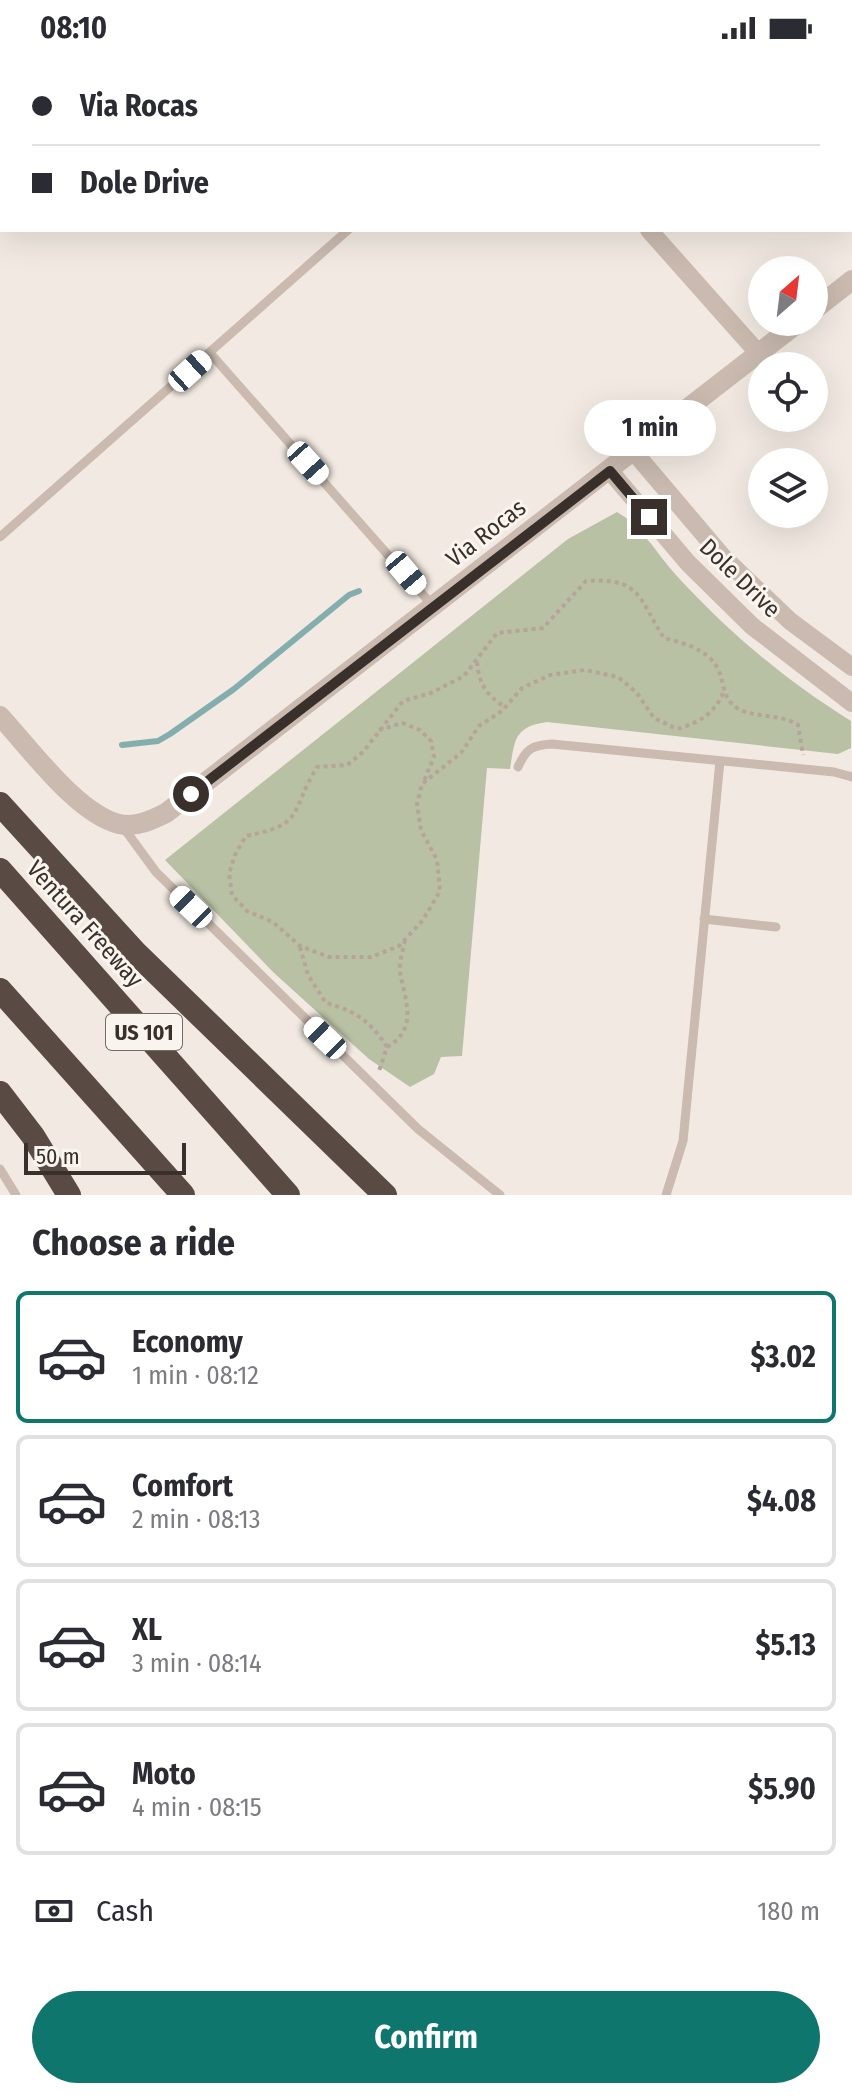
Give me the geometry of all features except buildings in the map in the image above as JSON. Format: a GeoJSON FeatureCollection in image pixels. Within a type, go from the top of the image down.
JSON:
{"type":"FeatureCollection","features":[{"type":"Feature","properties":{"kind":"highway"},"geometry":{"type":"LineString","coordinates":[[0,804],[145,962],[385,1195]]}},
{"type":"Feature","properties":{"kind":"highway","name":"Ventura Freeway"},"geometry":{"type":"LineString","coordinates":[[0,870],[288,1195]]}},
{"type":"Feature","properties":{"kind":"highway"},"geometry":{"type":"LineString","coordinates":[[0,990],[183,1195]]}},
{"type":"Feature","properties":{"kind":"highway"},"geometry":{"type":"LineString","coordinates":[[0,1093],[33,1136],[69,1195]]}},
{"type":"Feature","properties":{"kind":"street"},"geometry":{"type":"LineString","coordinates":[[651,232],[757,352]]}},
{"type":"Feature","properties":{"kind":"street"},"geometry":{"type":"LineString","coordinates":[[828,299],[852,280]]}},
{"type":"Feature","properties":{"kind":"street","name":"Via Rocas"},"geometry":{"type":"LineString","coordinates":[[762,352],[782,336]]}},
{"type":"Feature","properties":{"kind":"street","name":"Via Rocas"},"geometry":{"type":"LineString","coordinates":[[121,825],[146,823],[166,813],[748,363]]}},
{"type":"Feature","properties":{"kind":"street","name":"Dole Drive"},"geometry":{"type":"LineString","coordinates":[[634,452],[723,557],[790,621],[852,667]]}},
{"type":"Feature","properties":{"kind":"street","name":"Dole Drive"},"geometry":{"type":"LineString","coordinates":[[610,471],[688,563],[752,626],[852,703]]}},
{"type":"Feature","properties":{"kind":"street"},"geometry":{"type":"LineString","coordinates":[[0,716],[82,804],[101,817],[121,825]]}},
{"type":"Feature","properties":{"kind":"lane"},"geometry":{"type":"LineString","coordinates":[[0,537],[346,232]]}},
{"type":"Feature","properties":{"kind":"lane"},"geometry":{"type":"LineString","coordinates":[[210,353],[434,606]]}},
{"type":"Feature","properties":{"kind":"lane"},"geometry":{"type":"LineString","coordinates":[[518,767],[525,751],[537,745],[552,744],[802,769],[852,777]]}},
{"type":"Feature","properties":{"kind":"lane"},"geometry":{"type":"LineString","coordinates":[[666,1195],[683,1141],[720,761]]}},
{"type":"Feature","properties":{"kind":"lane"},"geometry":{"type":"LineString","coordinates":[[121,825],[156,872],[418,1129],[500,1195]]}},
{"type":"Feature","properties":{"kind":"lane"},"geometry":{"type":"LineString","coordinates":[[704,919],[776,927]]}},
{"type":"Feature","properties":{"kind":"lane"},"geometry":{"type":"LineString","coordinates":[[0,1169],[16,1195]]}},
{"type":"Feature","properties":{"kind":"path"},"geometry":{"type":"LineString","coordinates":[[377,731],[402,723],[420,730],[431,741],[434,757],[417,804],[421,830],[437,860],[440,891],[423,920],[399,946],[371,957],[329,957],[300,946],[273,922],[247,911],[232,895],[229,874],[246,836],[281,828],[295,814],[317,767],[347,765],[363,752],[377,731],[403,701],[431,693],[464,676],[497,633],[543,628],[586,581],[607,580],[627,586],[645,599],[664,638],[686,644],[706,655],[718,669],[723,693],[738,708],[784,716],[798,725],[804,749],[802,769]]}},
{"type":"Feature","properties":{"kind":"path"},"geometry":{"type":"LineString","coordinates":[[476,660],[479,682],[492,699],[505,707]]}},
{"type":"Feature","properties":{"kind":"path"},"geometry":{"type":"LineString","coordinates":[[422,784],[461,753],[479,726],[505,707],[522,688],[550,675],[585,670],[618,677],[637,693],[654,718],[677,729],[698,722],[715,710],[723,693]]}},
{"type":"Feature","properties":{"kind":"path"},"geometry":{"type":"LineString","coordinates":[[370,1082],[380,1069],[387,1047],[398,1041],[407,1024],[409,999],[399,969],[405,939]]}},
{"type":"Feature","properties":{"kind":"path"},"geometry":{"type":"LineString","coordinates":[[300,946],[308,975],[326,1003],[348,1009],[371,1022],[387,1047]]}},
{"type":"Feature","properties":{"kind":"green space"},"geometry":{"type":"Polygon","coordinates":[[[617,512],[642,533],[676,575],[737,635],[780,672],[851,721],[851,748],[838,754],[547,722],[522,731],[515,742],[510,769],[487,768],[462,1056],[441,1057],[434,1074],[410,1087],[369,1059],[273,972],[165,860],[568,539],[617,512]]]}},
{"type":"Feature","properties":{"kind":"waterway"},"geometry":{"type":"LineString","coordinates":[[122,745],[158,741],[170,734],[234,689],[349,595],[359,591]]}},
{"type":"Feature","properties":{"kind":"route"},"geometry":{"type":"LineString","coordinates":[[191,794],[610,471],[649,517]]}}]}
